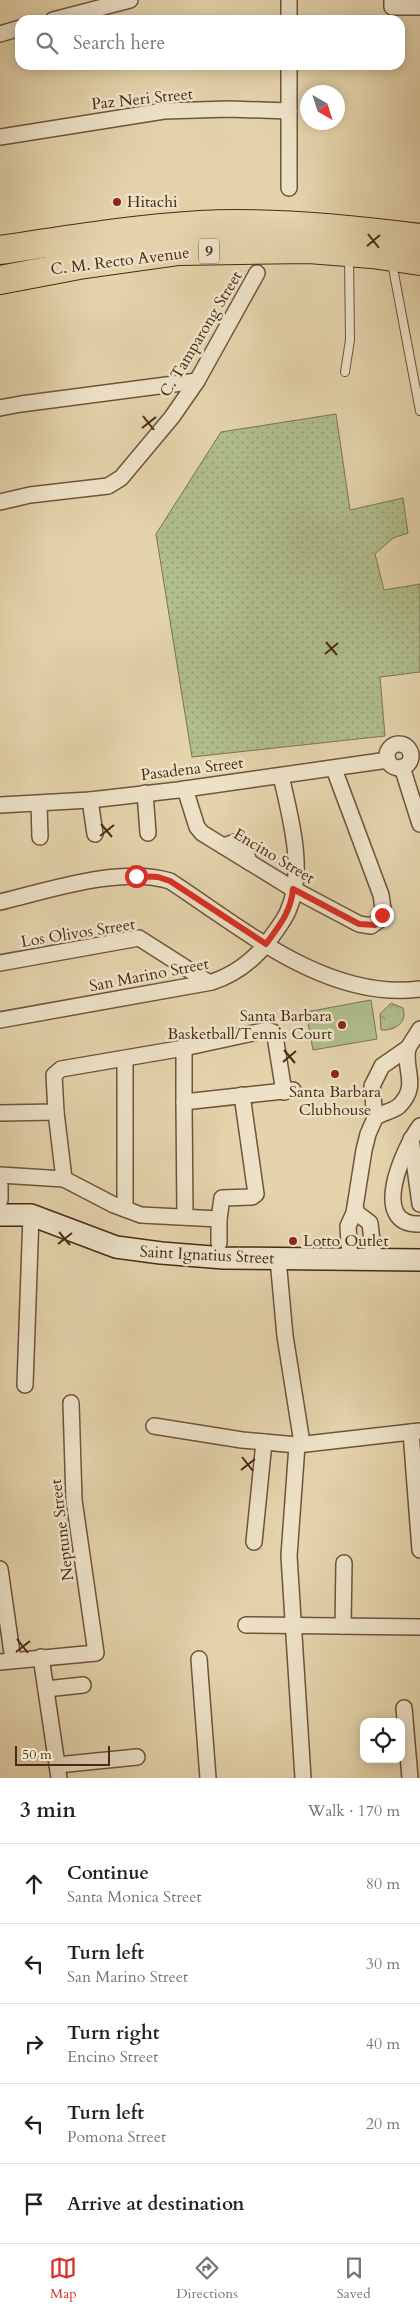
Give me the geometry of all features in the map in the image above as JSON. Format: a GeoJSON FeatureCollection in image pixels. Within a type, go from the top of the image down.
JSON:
{"type":"FeatureCollection","features":[{"type":"Feature","properties":{"kind":"highway","name":"C. M. Recto Avenue"},"geometry":{"type":"LineString","coordinates":[[0,250],[115,232],[202,225],[273,238],[309,249],[420,261]]}},
{"type":"Feature","properties":{"kind":"highway","name":"C. M. Recto Avenue"},"geometry":{"type":"LineString","coordinates":[[0,280],[78,264],[273,238],[363,231],[420,238]]}},
{"type":"Feature","properties":{"kind":"street"},"geometry":{"type":"LineString","coordinates":[[72,15],[130,0]]}},
{"type":"Feature","properties":{"kind":"street"},"geometry":{"type":"LineString","coordinates":[[289,0],[289,15]]}},
{"type":"Feature","properties":{"kind":"street"},"geometry":{"type":"LineString","coordinates":[[392,3],[420,7]]}},
{"type":"Feature","properties":{"kind":"street"},"geometry":{"type":"LineString","coordinates":[[0,34],[15,30]]}},
{"type":"Feature","properties":{"kind":"street"},"geometry":{"type":"LineString","coordinates":[[289,70],[289,188]]}},
{"type":"Feature","properties":{"kind":"street","name":"Paz Neri Street"},"geometry":{"type":"LineString","coordinates":[[0,137],[164,111],[229,109],[289,111]]}},
{"type":"Feature","properties":{"kind":"street","name":"C. Tamparong Street"},"geometry":{"type":"LineString","coordinates":[[0,502],[30,495],[108,486],[116,482],[127,472],[172,417],[197,381],[257,273]]}},
{"type":"Feature","properties":{"kind":"street"},"geometry":{"type":"LineString","coordinates":[[0,408],[197,381]]}},
{"type":"Feature","properties":{"kind":"street"},"geometry":{"type":"LineString","coordinates":[[405,761],[420,824]]}},
{"type":"Feature","properties":{"kind":"street","name":"Pasadena Street"},"geometry":{"type":"LineString","coordinates":[[0,805],[90,800],[405,761]]}},
{"type":"Feature","properties":{"kind":"street","name":"Encino Street"},"geometry":{"type":"LineString","coordinates":[[185,789],[197,828],[293,889],[359,924],[371,926],[381,920],[383,909],[381,895],[334,769]]}},
{"type":"Feature","properties":{"kind":"street","name":"San Marino Street"},"geometry":{"type":"LineString","coordinates":[[0,1020],[218,980],[245,965],[266,944],[284,920],[292,902],[295,844],[281,776]]}},
{"type":"Feature","properties":{"kind":"street"},"geometry":{"type":"LineString","coordinates":[[144,793],[148,833]]}},
{"type":"Feature","properties":{"kind":"street"},"geometry":{"type":"LineString","coordinates":[[90,800],[95,834]]}},
{"type":"Feature","properties":{"kind":"street"},"geometry":{"type":"LineString","coordinates":[[39,804],[40,837]]}},
{"type":"Feature","properties":{"kind":"street"},"geometry":{"type":"LineString","coordinates":[[0,902],[103,880],[136,876],[158,877],[170,881],[266,944],[329,978],[370,989],[420,989]]}},
{"type":"Feature","properties":{"kind":"street","name":"Los Olivos Street"},"geometry":{"type":"LineString","coordinates":[[0,963],[141,938],[208,982]]}},
{"type":"Feature","properties":{"kind":"street"},"geometry":{"type":"LineString","coordinates":[[350,1260],[348,1226],[355,1208],[364,1150],[374,1118],[371,1093],[378,1071],[388,1061],[408,1048],[420,1029]]}},
{"type":"Feature","properties":{"kind":"street"},"geometry":{"type":"LineString","coordinates":[[64,1179],[56,1112],[54,1075],[56,1071],[270,1030],[275,1036],[288,1091],[184,1102]]}},
{"type":"Feature","properties":{"kind":"street"},"geometry":{"type":"LineString","coordinates":[[184,1048],[185,1217]]}},
{"type":"Feature","properties":{"kind":"street"},"geometry":{"type":"LineString","coordinates":[[374,1118],[396,1108],[408,1096],[412,1076],[408,1048]]}},
{"type":"Feature","properties":{"kind":"street"},"geometry":{"type":"LineString","coordinates":[[125,1059],[125,1209]]}},
{"type":"Feature","properties":{"kind":"street"},"geometry":{"type":"LineString","coordinates":[[219,1243],[219,1219],[222,1198],[252,1197],[256,1194],[242,1095]]}},
{"type":"Feature","properties":{"kind":"street"},"geometry":{"type":"LineString","coordinates":[[0,1113],[56,1112]]}},
{"type":"Feature","properties":{"kind":"street"},"geometry":{"type":"LineString","coordinates":[[420,1126],[411,1139],[397,1170],[394,1206],[396,1213],[404,1222],[420,1224]]}},
{"type":"Feature","properties":{"kind":"street"},"geometry":{"type":"LineString","coordinates":[[411,1139],[420,1204]]}},
{"type":"Feature","properties":{"kind":"street"},"geometry":{"type":"LineString","coordinates":[[0,1174],[64,1179],[125,1209],[142,1214],[219,1219]]}},
{"type":"Feature","properties":{"kind":"street"},"geometry":{"type":"LineString","coordinates":[[0,1185],[0,1200]]}},
{"type":"Feature","properties":{"kind":"street"},"geometry":{"type":"LineString","coordinates":[[355,1208],[358,1214],[370,1223],[374,1260]]}},
{"type":"Feature","properties":{"kind":"street","name":"Saint Ignatius Street"},"geometry":{"type":"LineString","coordinates":[[0,1215],[31,1216],[127,1250],[224,1258],[420,1260]]}},
{"type":"Feature","properties":{"kind":"street"},"geometry":{"type":"LineString","coordinates":[[25,1385],[31,1216]]}},
{"type":"Feature","properties":{"kind":"street"},"geometry":{"type":"LineString","coordinates":[[278,1259],[285,1336],[300,1444],[289,1556],[304,1778]]}},
{"type":"Feature","properties":{"kind":"street","name":"Neptune Street"},"geometry":{"type":"LineString","coordinates":[[42,1658],[96,1653],[74,1500],[71,1403]]}},
{"type":"Feature","properties":{"kind":"street"},"geometry":{"type":"LineString","coordinates":[[154,1426],[264,1442],[300,1444],[415,1432],[420,1550]]}},
{"type":"Feature","properties":{"kind":"street"},"geometry":{"type":"LineString","coordinates":[[254,1542],[264,1442]]}},
{"type":"Feature","properties":{"kind":"street"},"geometry":{"type":"LineString","coordinates":[[344,1563],[344,1626]]}},
{"type":"Feature","properties":{"kind":"street"},"geometry":{"type":"LineString","coordinates":[[0,1569],[6,1661],[42,1658],[58,1772],[137,1757]]}},
{"type":"Feature","properties":{"kind":"street"},"geometry":{"type":"LineString","coordinates":[[246,1625],[420,1627]]}},
{"type":"Feature","properties":{"kind":"street"},"geometry":{"type":"LineString","coordinates":[[199,1659],[208,1778]]}},
{"type":"Feature","properties":{"kind":"street"},"geometry":{"type":"LineString","coordinates":[[46,1688],[83,1685]]}},
{"type":"Feature","properties":{"kind":"street"},"geometry":{"type":"LineString","coordinates":[[404,1708],[410,1778]]}},
{"type":"Feature","properties":{"kind":"lane"},"geometry":{"type":"LineString","coordinates":[[345,372],[350,340],[349,252]]}},
{"type":"Feature","properties":{"kind":"lane"},"geometry":{"type":"LineString","coordinates":[[391,257],[420,411]]}},
{"type":"Feature","properties":{"kind":"green space"},"geometry":{"type":"Polygon","coordinates":[[[336,414],[350,510],[403,498],[408,533],[393,538],[375,554],[384,590],[420,584],[420,672],[380,677],[385,736],[192,757],[156,534],[221,432],[336,414]]]}},
{"type":"Feature","properties":{"kind":"green space","name":"Santa Barbara Basketball/Tennis Court"},"geometry":{"type":"Polygon","coordinates":[[[371,1000],[377,1039],[313,1050],[306,1012],[371,1000]]]}},
{"type":"Feature","properties":{"kind":"green space"},"geometry":{"type":"Polygon","coordinates":[[[391,1003],[403,1008],[402,1022],[391,1029],[381,1030],[380,1014],[391,1003]]]}},
{"type":"Feature","properties":{"kind":"place","name":"Hitachi"},"geometry":{"type":"Point","coordinates":[117,202]}},
{"type":"Feature","properties":{"kind":"place","name":"Santa Barbara Basketball/Tennis Court"},"geometry":{"type":"Point","coordinates":[342,1025]}},
{"type":"Feature","properties":{"kind":"place","name":"Santa Barbara Clubhouse"},"geometry":{"type":"Point","coordinates":[335,1074]}},
{"type":"Feature","properties":{"kind":"place","name":"Lotto Outlet"},"geometry":{"type":"Point","coordinates":[293,1241]}},
{"type":"Feature","properties":{"kind":"route"},"geometry":{"type":"LineString","coordinates":[[136,876],[158,877],[170,881],[266,944],[289,910],[293,889],[359,924],[375,925],[381,920],[382,915]]}}]}
